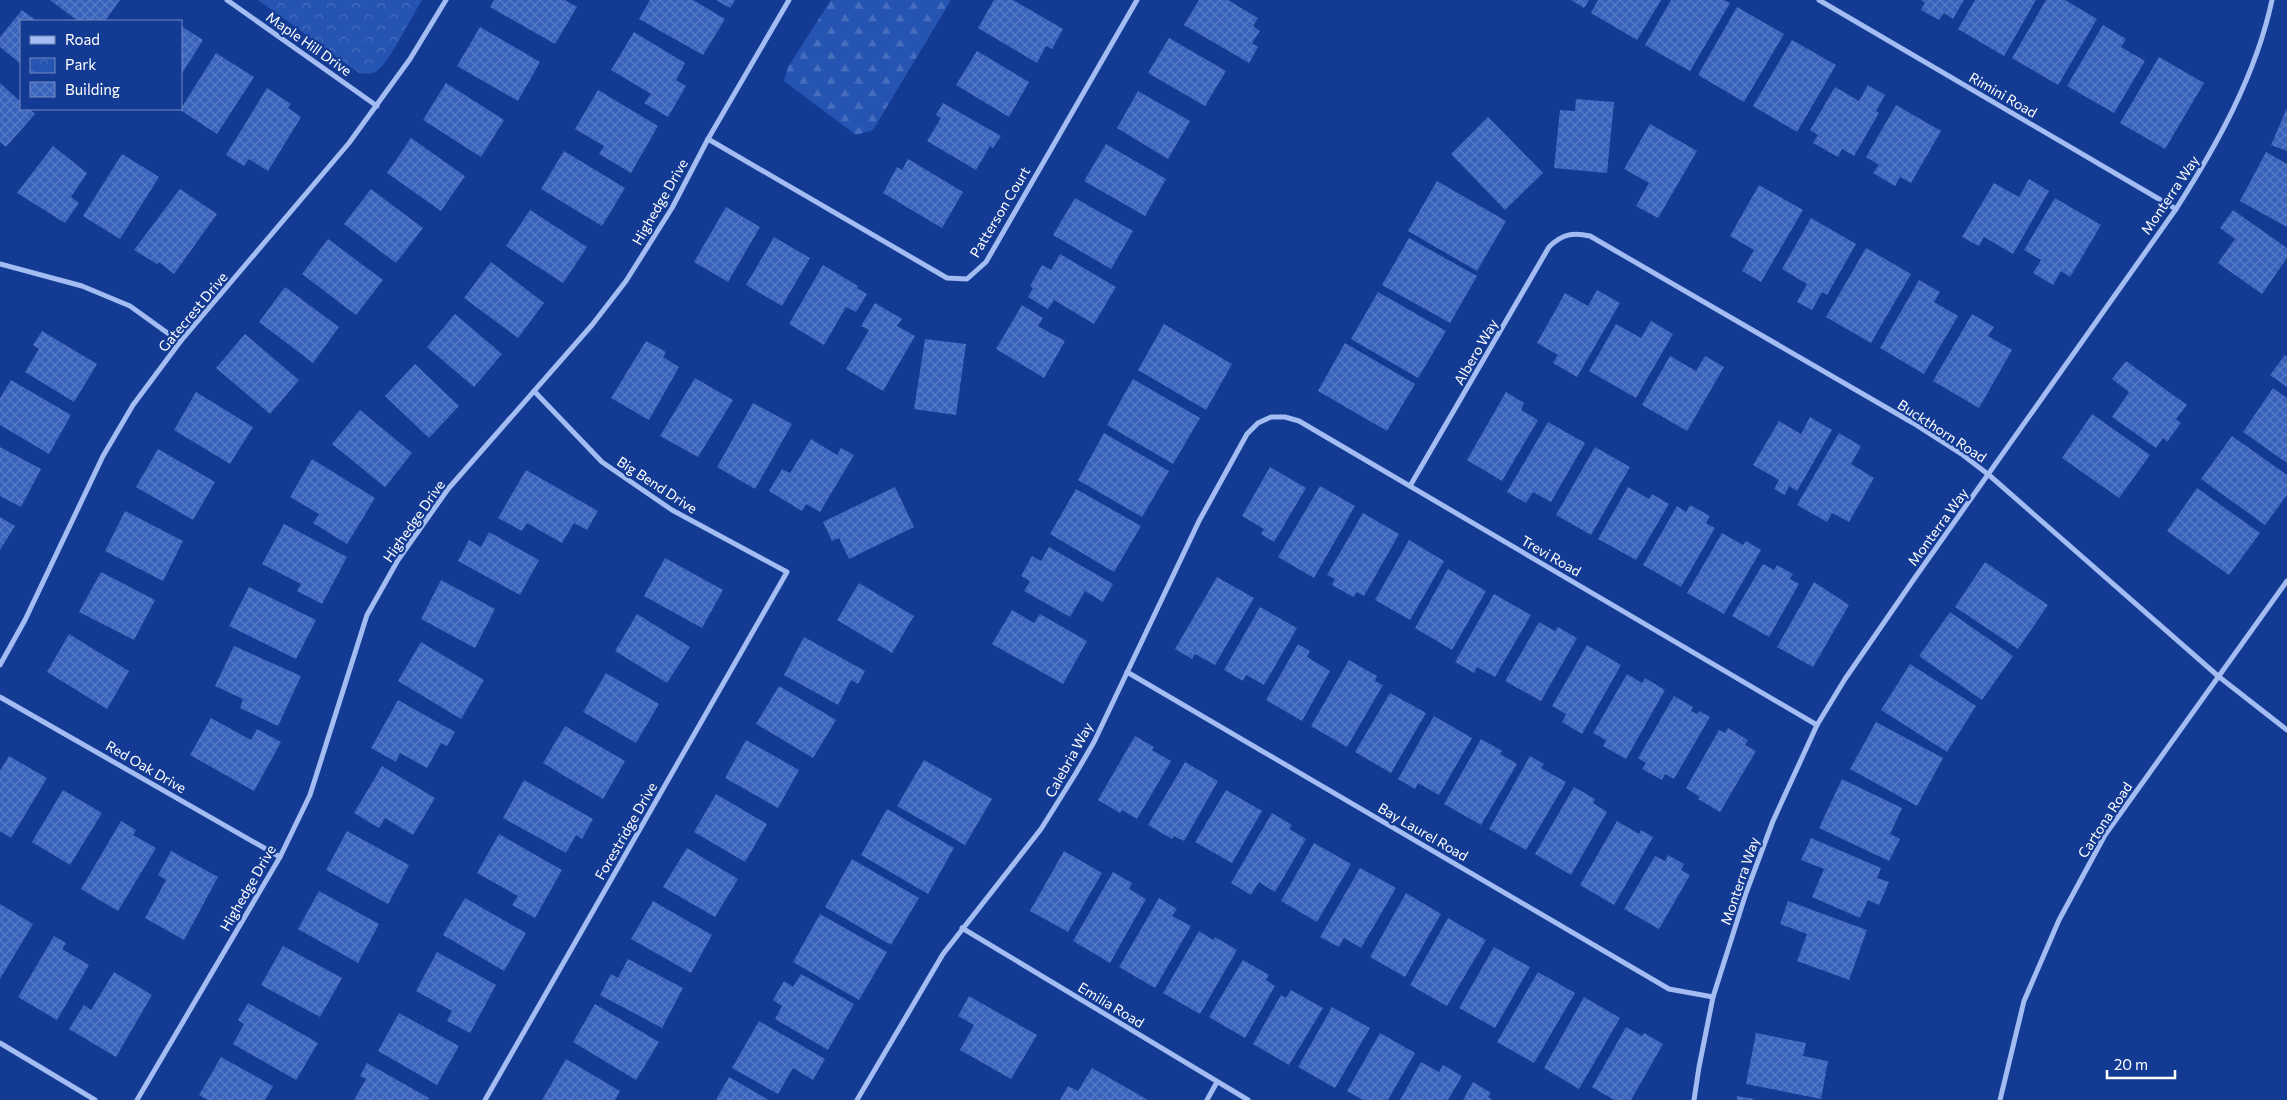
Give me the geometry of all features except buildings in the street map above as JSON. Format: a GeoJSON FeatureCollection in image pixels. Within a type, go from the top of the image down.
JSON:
{"type":"FeatureCollection","features":[{"type":"Feature","properties":{"kind":"street","name":"Maple Hill Drive"},"geometry":{"type":"LineString","coordinates":[[227,0],[377,106]]}},
{"type":"Feature","properties":{"kind":"street","name":"Gatecrest Drive"},"geometry":{"type":"LineString","coordinates":[[0,665],[25,620],[103,456],[133,406],[180,342],[350,143],[410,59],[446,0]]}},
{"type":"Feature","properties":{"kind":"street","name":"Highedge Drive"},"geometry":{"type":"LineString","coordinates":[[136,1100],[280,858],[310,795],[367,615],[398,560],[448,489],[592,325],[626,281],[672,208],[708,139],[789,0]]}},
{"type":"Feature","properties":{"kind":"street","name":"Patterson Court"},"geometry":{"type":"LineString","coordinates":[[708,139],[947,278],[967,279],[986,262],[1137,0]]}},
{"type":"Feature","properties":{"kind":"street","name":"Rimini Road"},"geometry":{"type":"LineString","coordinates":[[1819,0],[2176,208]]}},
{"type":"Feature","properties":{"kind":"street","name":"Monterra Way"},"geometry":{"type":"LineString","coordinates":[[1694,1100],[1698,1067],[1713,997],[1746,893],[1772,821],[1817,725],[1845,679],[2176,208],[2206,161],[2231,113],[2253,60],[2272,0]]}},
{"type":"Feature","properties":{"kind":"street","name":"Buckthorn Road"},"geometry":{"type":"LineString","coordinates":[[1567,234],[1578,233],[1590,236],[1913,423],[1963,455],[2218,676],[2287,730]]}},
{"type":"Feature","properties":{"kind":"street","name":"Albero Way"},"geometry":{"type":"LineString","coordinates":[[1410,486],[1549,247],[1556,240],[1567,234]]}},
{"type":"Feature","properties":{"kind":"street"},"geometry":{"type":"LineString","coordinates":[[0,264],[82,286],[130,306],[180,342]]}},
{"type":"Feature","properties":{"kind":"street","name":"Big Bend Drive"},"geometry":{"type":"LineString","coordinates":[[534,392],[602,462],[672,510],[787,572]]}},
{"type":"Feature","properties":{"kind":"street","name":"Trevi Road"},"geometry":{"type":"LineString","coordinates":[[1270,417],[1285,417],[1298,421],[1817,725]]}},
{"type":"Feature","properties":{"kind":"street","name":"Calebria Way"},"geometry":{"type":"LineString","coordinates":[[857,1100],[943,954],[1041,829],[1060,800],[1094,742],[1214,490],[1247,434],[1258,423],[1270,417]]}},
{"type":"Feature","properties":{"kind":"street","name":"Forestridge Drive"},"geometry":{"type":"LineString","coordinates":[[485,1100],[787,572]]}},
{"type":"Feature","properties":{"kind":"street","name":"Cartona Road"},"geometry":{"type":"LineString","coordinates":[[2000,1100],[2024,1001],[2059,920],[2105,835],[2287,580]]}},
{"type":"Feature","properties":{"kind":"street","name":"Bay Laurel Road"},"geometry":{"type":"LineString","coordinates":[[1127,672],[1669,990],[1713,997]]}},
{"type":"Feature","properties":{"kind":"street","name":"Red Oak Drive"},"geometry":{"type":"LineString","coordinates":[[0,697],[280,858]]}},
{"type":"Feature","properties":{"kind":"street","name":"Emilia Road"},"geometry":{"type":"LineString","coordinates":[[962,928],[1248,1100]]}},
{"type":"Feature","properties":{"kind":"street"},"geometry":{"type":"LineString","coordinates":[[0,1043],[95,1100]]}},
{"type":"Feature","properties":{"kind":"street"},"geometry":{"type":"LineString","coordinates":[[1207,1100],[1218,1082]]}},
{"type":"Feature","properties":{"kind":"green space"},"geometry":{"type":"Polygon","coordinates":[[[258,0],[422,0],[383,64],[376,72],[367,74],[359,73],[258,0]]]}},
{"type":"Feature","properties":{"kind":"green space"},"geometry":{"type":"Polygon","coordinates":[[[831,0],[951,0],[873,130],[856,135],[784,81],[788,67],[831,0]]]}}]}
